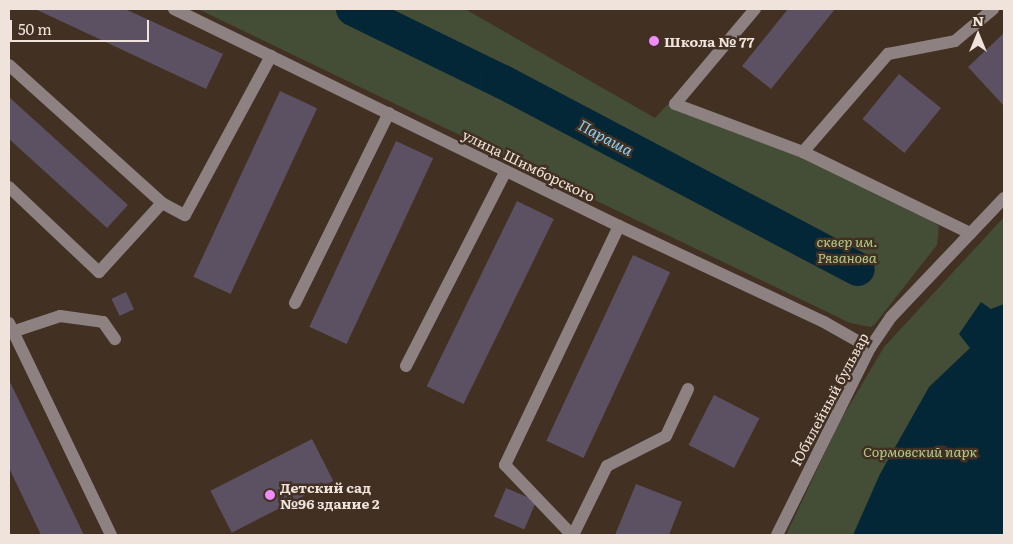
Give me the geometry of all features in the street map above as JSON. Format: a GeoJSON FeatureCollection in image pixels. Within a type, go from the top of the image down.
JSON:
{"type":"FeatureCollection","features":[{"type":"Feature","properties":{"kind":"street","name":"улица Шимборского"},"geometry":{"type":"LineString","coordinates":[[174,9],[618,226],[824,322],[870,348]]}},
{"type":"Feature","properties":{"kind":"street"},"geometry":{"type":"LineString","coordinates":[[755,9],[675,104],[803,152],[970,233]]}},
{"type":"Feature","properties":{"kind":"street"},"geometry":{"type":"LineString","coordinates":[[803,152],[888,54],[955,41],[993,9]]}},
{"type":"Feature","properties":{"kind":"street"},"geometry":{"type":"LineString","coordinates":[[9,66],[162,203],[185,215],[271,56]]}},
{"type":"Feature","properties":{"kind":"street"},"geometry":{"type":"LineString","coordinates":[[295,303],[389,113]]}},
{"type":"Feature","properties":{"kind":"street"},"geometry":{"type":"LineString","coordinates":[[406,366],[506,171]]}},
{"type":"Feature","properties":{"kind":"street"},"geometry":{"type":"LineString","coordinates":[[9,187],[99,272],[162,203]]}},
{"type":"Feature","properties":{"kind":"street","name":"Юбилейный бульвар"},"geometry":{"type":"LineString","coordinates":[[777,535],[870,348],[891,317],[1004,198]]}},
{"type":"Feature","properties":{"kind":"street"},"geometry":{"type":"LineString","coordinates":[[618,226],[505,465],[573,535],[607,466],[666,436],[688,389]]}},
{"type":"Feature","properties":{"kind":"street"},"geometry":{"type":"LineString","coordinates":[[111,535],[10,329],[60,316],[103,322],[115,339]]}},
{"type":"Feature","properties":{"kind":"green space","name":"сквер им. Рязанова"},"geometry":{"type":"Polygon","coordinates":[[[198,9],[465,9],[655,118],[668,104],[800,157],[929,219],[939,226],[937,245],[875,324],[871,327],[850,323],[198,9]]]}},
{"type":"Feature","properties":{"kind":"green space","name":"Сормовский парк"},"geometry":{"type":"Polygon","coordinates":[[[1004,217],[1004,535],[786,535],[840,421],[884,347],[1004,217]]]}},
{"type":"Feature","properties":{"kind":"water"},"geometry":{"type":"Polygon","coordinates":[[[981,302],[991,309],[1004,304],[1004,535],[853,535],[880,474],[929,387],[970,348],[959,334],[981,302]]]}},
{"type":"Feature","properties":{"kind":"building"},"geometry":{"type":"Polygon","coordinates":[[[35,9],[125,9],[223,54],[206,89],[35,9]]]}},
{"type":"Feature","properties":{"kind":"building"},"geometry":{"type":"Polygon","coordinates":[[[788,9],[835,9],[771,89],[742,66],[788,9]]]}},
{"type":"Feature","properties":{"kind":"building"},"geometry":{"type":"Polygon","coordinates":[[[1004,33],[1004,106],[968,67],[1004,33]]]}},
{"type":"Feature","properties":{"kind":"building"},"geometry":{"type":"Polygon","coordinates":[[[899,74],[941,108],[904,153],[862,119],[899,74]]]}},
{"type":"Feature","properties":{"kind":"building"},"geometry":{"type":"Polygon","coordinates":[[[280,91],[317,108],[231,294],[193,277],[280,91]]]}},
{"type":"Feature","properties":{"kind":"building"},"geometry":{"type":"Polygon","coordinates":[[[9,97],[128,205],[107,228],[9,139],[9,97]]]}},
{"type":"Feature","properties":{"kind":"building"},"geometry":{"type":"Polygon","coordinates":[[[396,141],[433,158],[347,344],[309,327],[396,141]]]}},
{"type":"Feature","properties":{"kind":"building"},"geometry":{"type":"Polygon","coordinates":[[[517,201],[554,219],[464,404],[427,386],[517,201]]]}},
{"type":"Feature","properties":{"kind":"building"},"geometry":{"type":"Polygon","coordinates":[[[633,255],[670,272],[584,458],[546,441],[633,255]]]}},
{"type":"Feature","properties":{"kind":"building"},"geometry":{"type":"Polygon","coordinates":[[[126,292],[134,309],[120,316],[111,299],[126,292]]]}},
{"type":"Feature","properties":{"kind":"building"},"geometry":{"type":"Polygon","coordinates":[[[9,380],[84,535],[41,535],[9,468],[9,380]]]}},
{"type":"Feature","properties":{"kind":"building"},"geometry":{"type":"Polygon","coordinates":[[[714,395],[759,418],[734,468],[689,445],[714,395]]]}},
{"type":"Feature","properties":{"kind":"building"},"geometry":{"type":"Polygon","coordinates":[[[312,439],[333,481],[232,533],[210,491],[312,439]]]}},
{"type":"Feature","properties":{"kind":"building"},"geometry":{"type":"Polygon","coordinates":[[[636,484],[682,502],[669,535],[615,535],[636,484]]]}},
{"type":"Feature","properties":{"kind":"building"},"geometry":{"type":"Polygon","coordinates":[[[506,488],[536,501],[524,529],[494,517],[506,488]]]}},
{"type":"Feature","properties":{"kind":"waterway","name":"Параша"},"geometry":{"type":"LineString","coordinates":[[353,9],[503,82],[858,269]]}},
{"type":"Feature","properties":{"kind":"place","name":"Школа № 77"},"geometry":{"type":"Point","coordinates":[654,41]}},
{"type":"Feature","properties":{"kind":"place","name":"Детский сад №96 здание 2"},"geometry":{"type":"Point","coordinates":[270,495]}}]}
